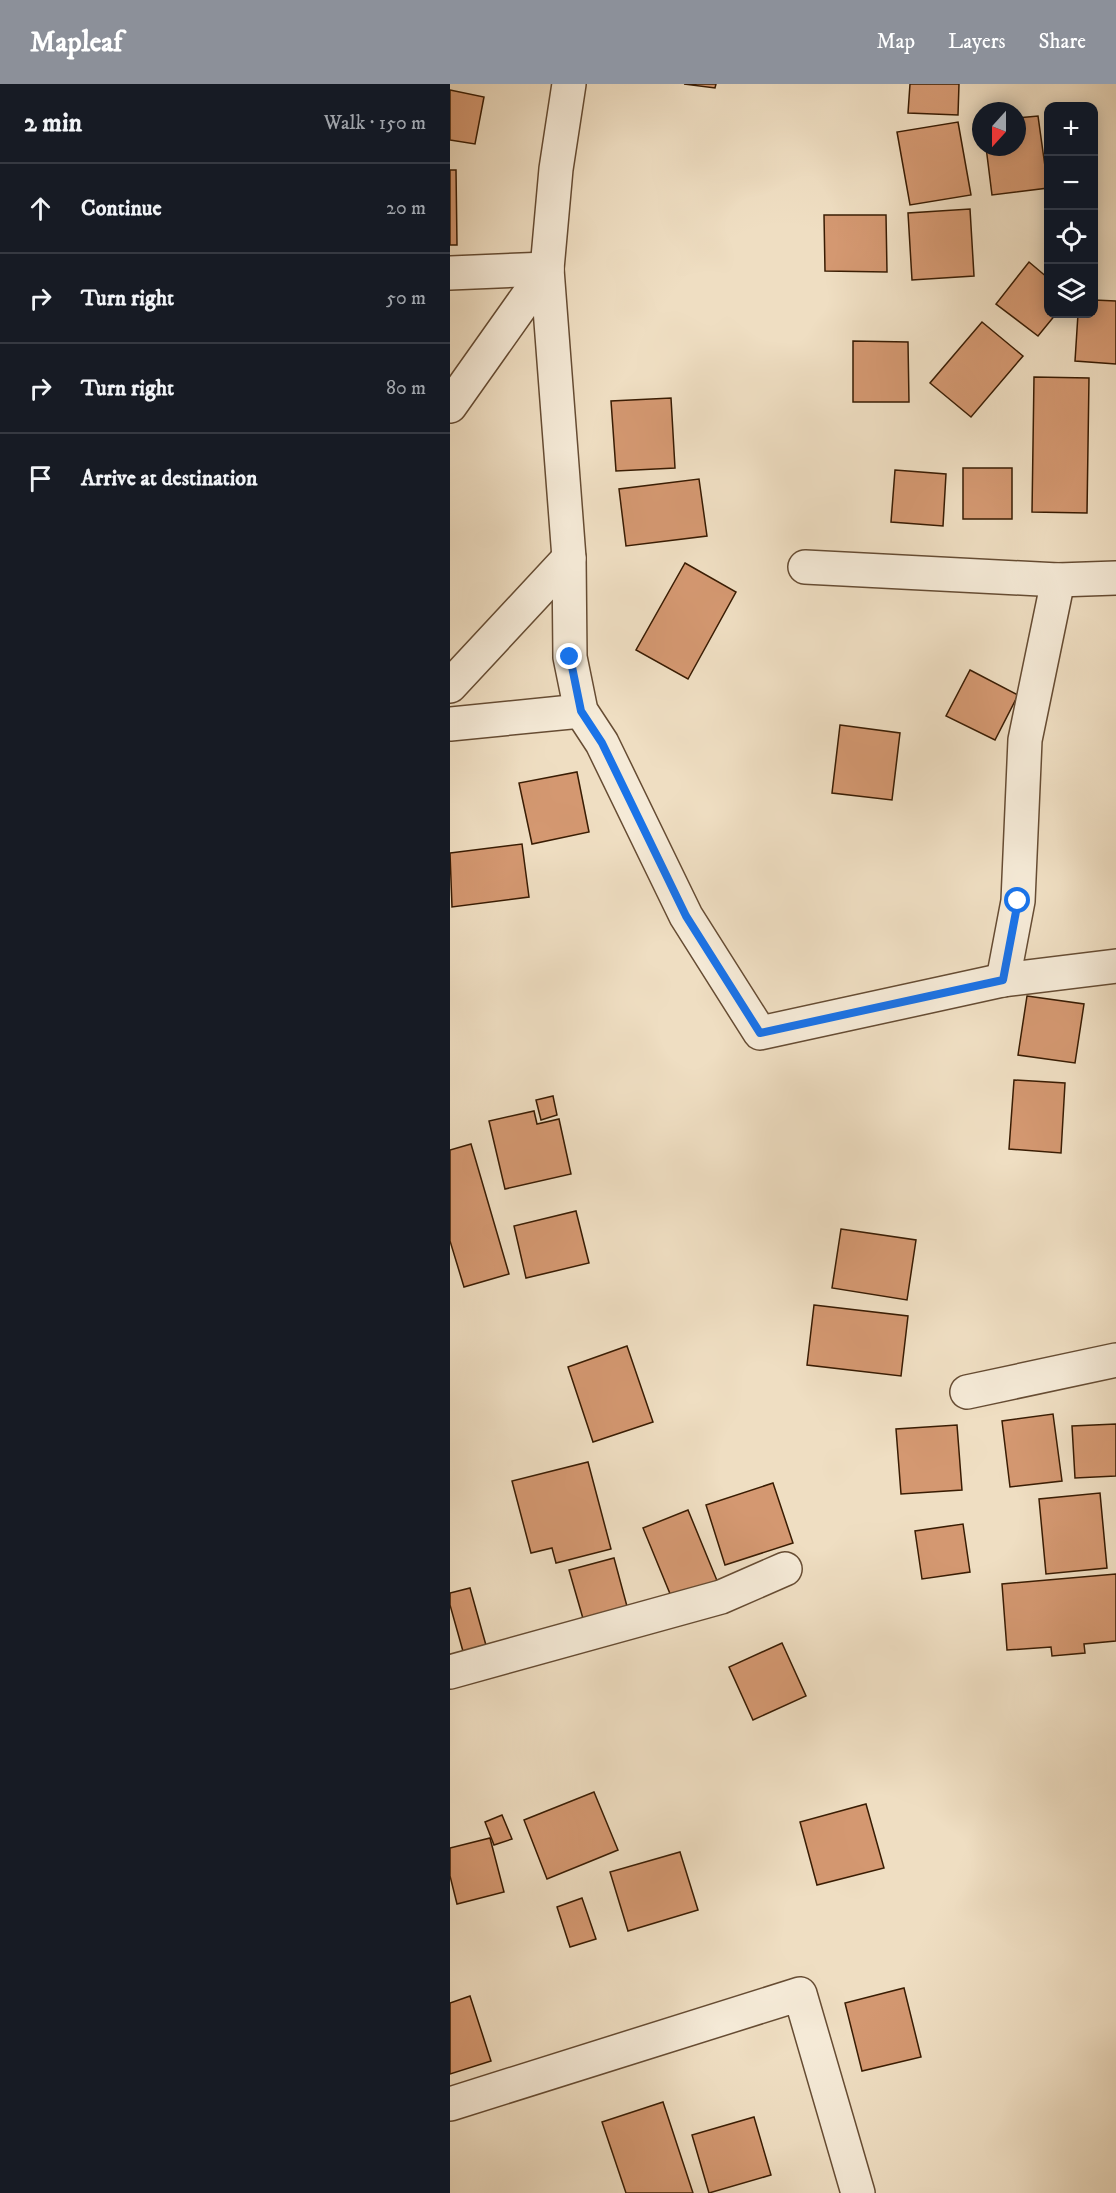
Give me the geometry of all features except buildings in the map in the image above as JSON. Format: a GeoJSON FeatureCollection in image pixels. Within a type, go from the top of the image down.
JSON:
{"type":"FeatureCollection","features":[{"type":"Feature","properties":{"kind":"street"},"geometry":{"type":"LineString","coordinates":[[569,84],[556,170],[547,269],[569,558],[570,657],[581,711],[602,743],[686,916],[760,1033],[1003,980],[1116,966]]}},
{"type":"Feature","properties":{"kind":"street"},"geometry":{"type":"LineString","coordinates":[[450,273],[547,269]]}},
{"type":"Feature","properties":{"kind":"street"},"geometry":{"type":"LineString","coordinates":[[450,406],[547,269]]}},
{"type":"Feature","properties":{"kind":"street"},"geometry":{"type":"LineString","coordinates":[[450,686],[569,558]]}},
{"type":"Feature","properties":{"kind":"street"},"geometry":{"type":"LineString","coordinates":[[805,567],[1058,580],[1116,578]]}},
{"type":"Feature","properties":{"kind":"street"},"geometry":{"type":"LineString","coordinates":[[1003,980],[1018,901],[1025,740],[1058,580]]}},
{"type":"Feature","properties":{"kind":"street"},"geometry":{"type":"LineString","coordinates":[[450,724],[581,711]]}},
{"type":"Feature","properties":{"kind":"street"},"geometry":{"type":"LineString","coordinates":[[967,1392],[1116,1360]]}},
{"type":"Feature","properties":{"kind":"street"},"geometry":{"type":"LineString","coordinates":[[450,1672],[720,1597],[785,1569]]}},
{"type":"Feature","properties":{"kind":"street"},"geometry":{"type":"LineString","coordinates":[[450,2103],[800,1994],[858,2193]]}},
{"type":"Feature","properties":{"kind":"route"},"geometry":{"type":"LineString","coordinates":[[570,657],[581,711],[602,743],[686,916],[760,1033],[1003,980],[1018,901]]}}]}
